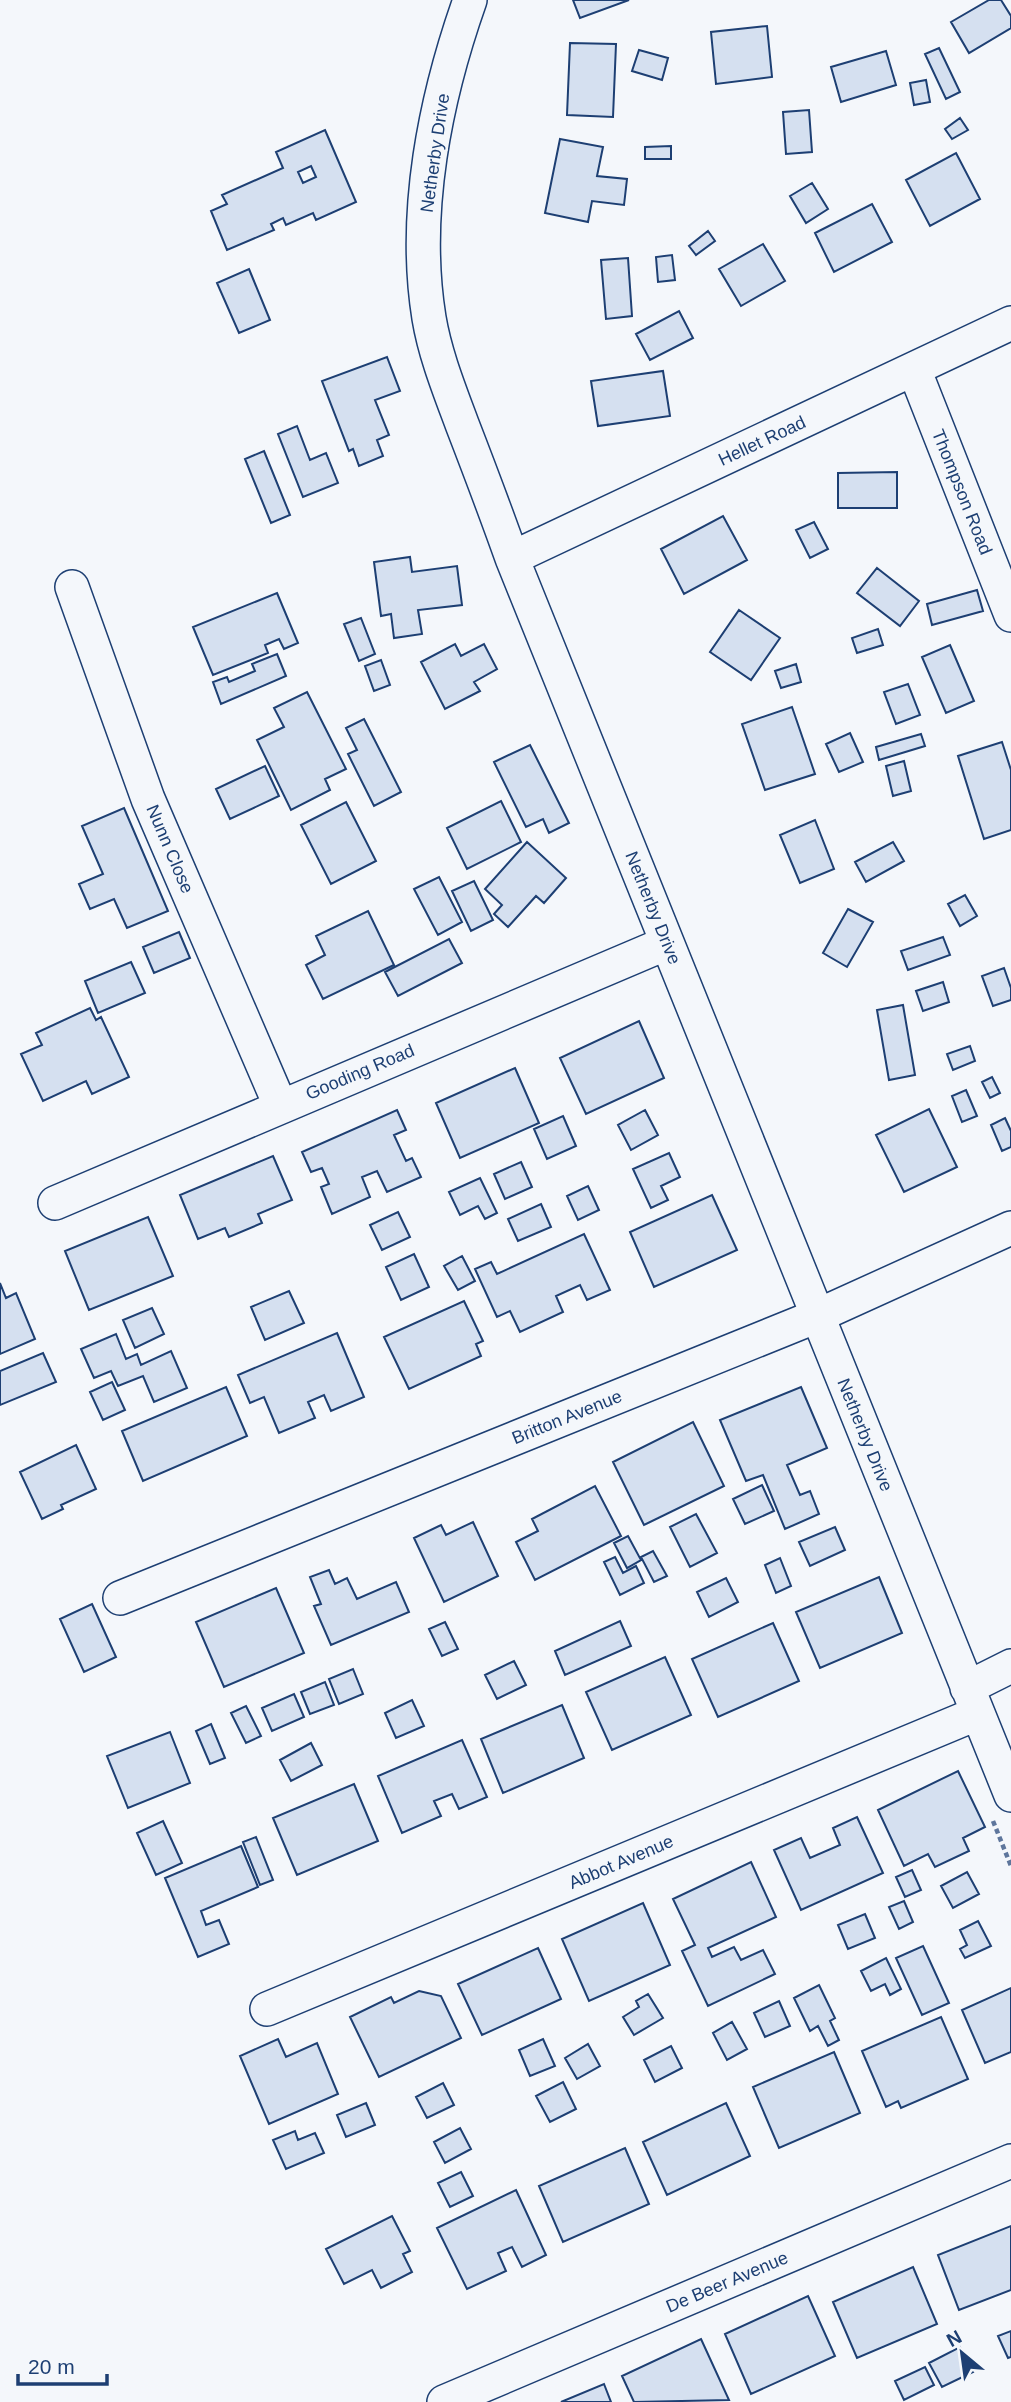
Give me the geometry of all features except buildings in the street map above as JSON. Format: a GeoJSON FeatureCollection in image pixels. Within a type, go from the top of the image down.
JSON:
{"type":"FeatureCollection","features":[{"type":"Feature","properties":{"kind":"street","name":"Netherby Drive"},"geometry":{"type":"LineString","coordinates":[[470,0],[441,100],[426,196],[424,273],[429,319],[440,365],[512,558],[1011,1795]]}},
{"type":"Feature","properties":{"kind":"street","name":"Hellet Road"},"geometry":{"type":"LineString","coordinates":[[512,558],[1011,323]]}},
{"type":"Feature","properties":{"kind":"street","name":"Thompson Road"},"geometry":{"type":"LineString","coordinates":[[914,369],[1011,615]]}},
{"type":"Feature","properties":{"kind":"street","name":"Nunn Close"},"geometry":{"type":"LineString","coordinates":[[72,587],[148,799],[280,1105]]}},
{"type":"Feature","properties":{"kind":"street","name":"Gooding Road"},"geometry":{"type":"LineString","coordinates":[[55,1203],[280,1105],[667,943]]}},
{"type":"Feature","properties":{"kind":"street","name":"Britton Avenue"},"geometry":{"type":"LineString","coordinates":[[120,1598],[817,1316],[1011,1228]]}},
{"type":"Feature","properties":{"kind":"street","name":"Abbot Avenue"},"geometry":{"type":"LineString","coordinates":[[267,2009],[971,1701],[1011,1666]]}},
{"type":"Feature","properties":{"kind":"street","name":"De Beer Avenue"},"geometry":{"type":"LineString","coordinates":[[444,2402],[1011,2161]]}}]}
